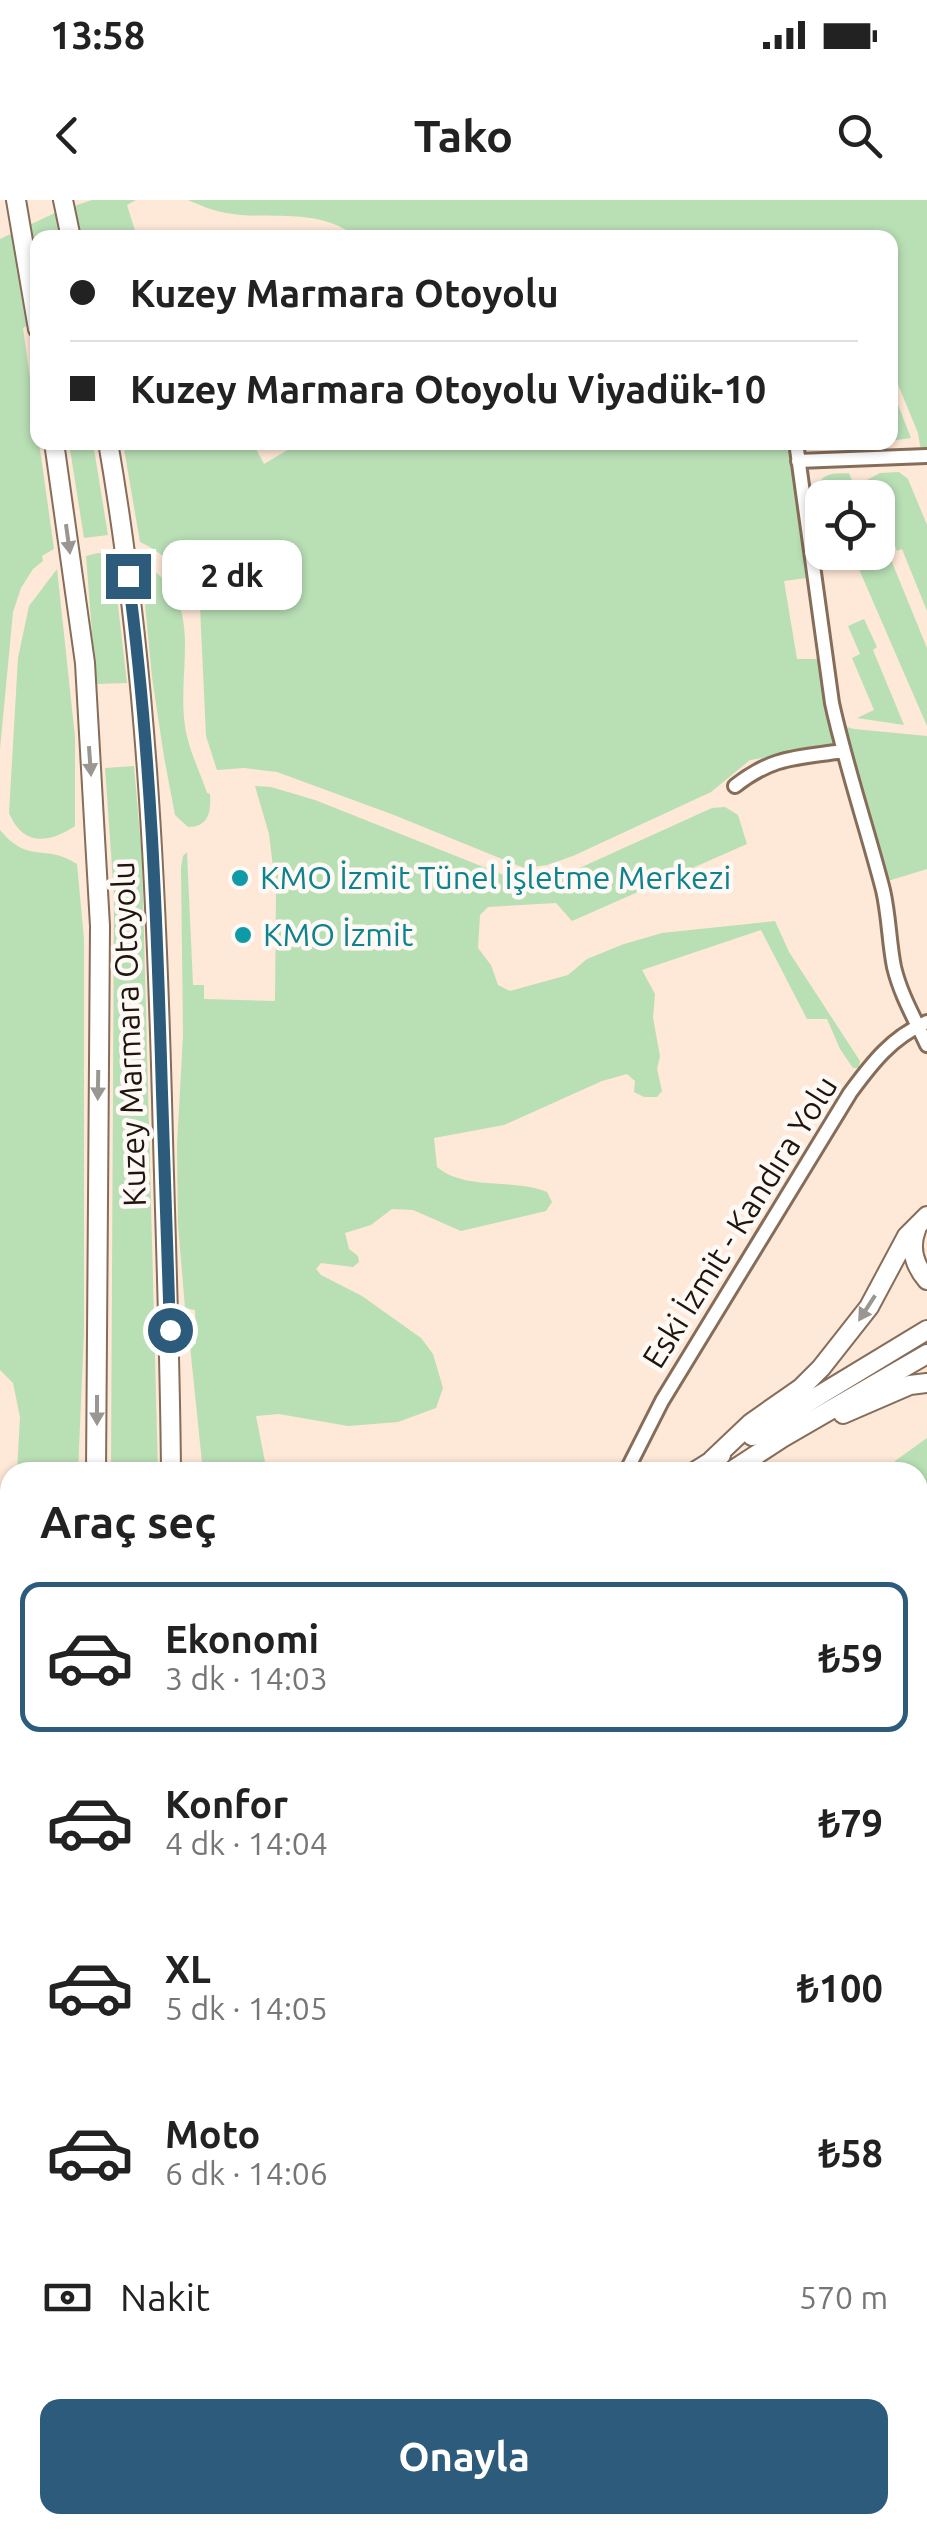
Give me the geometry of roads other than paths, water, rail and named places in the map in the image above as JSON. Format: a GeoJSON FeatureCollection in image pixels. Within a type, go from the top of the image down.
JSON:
{"type":"FeatureCollection","features":[{"type":"Feature","properties":{"kind":"highway"},"geometry":{"type":"LineString","coordinates":[[16,200],[30,281]]}},
{"type":"Feature","properties":{"kind":"highway"},"geometry":{"type":"LineString","coordinates":[[63,200],[69,230]]}},
{"type":"Feature","properties":{"kind":"highway","name":"Kuzey Marmara Otoyolu"},"geometry":{"type":"LineString","coordinates":[[55,450],[85,663],[100,926],[96,1462]]}},
{"type":"Feature","properties":{"kind":"highway","name":"Kuzey Marmara Otoyolu"},"geometry":{"type":"LineString","coordinates":[[109,450],[146,738],[157,920],[171,1462]]}},
{"type":"Feature","properties":{"kind":"highway"},"geometry":{"type":"LineString","coordinates":[[922,1220],[913,1237],[916,1263],[927,1280]]}},
{"type":"Feature","properties":{"kind":"highway"},"geometry":{"type":"LineString","coordinates":[[712,1460],[750,1423],[821,1368],[869,1308],[907,1236],[922,1220]]}},
{"type":"Feature","properties":{"kind":"highway"},"geometry":{"type":"LineString","coordinates":[[709,1462],[927,1330]]}},
{"type":"Feature","properties":{"kind":"highway"},"geometry":{"type":"LineString","coordinates":[[745,1462],[927,1354]]}},
{"type":"Feature","properties":{"kind":"highway"},"geometry":{"type":"LineString","coordinates":[[782,1438],[910,1385],[927,1384]]}},
{"type":"Feature","properties":{"kind":"street"},"geometry":{"type":"LineString","coordinates":[[797,450],[832,703],[883,890],[894,966],[907,1007],[922,1024],[927,1044]]}},
{"type":"Feature","properties":{"kind":"street"},"geometry":{"type":"LineString","coordinates":[[798,461],[927,456]]}},
{"type":"Feature","properties":{"kind":"street"},"geometry":{"type":"LineString","coordinates":[[735,786],[773,762],[843,751]]}},
{"type":"Feature","properties":{"kind":"street","name":"Eski İzmit - Kandıra Yolu"},"geometry":{"type":"LineString","coordinates":[[632,1462],[662,1402],[850,1093],[890,1043],[922,1024]]}},
{"type":"Feature","properties":{"kind":"place","name":"KMO İzmit Tünel İşletme Merkezi"},"geometry":{"type":"Point","coordinates":[240,878]}},
{"type":"Feature","properties":{"kind":"place","name":"KMO İzmit"},"geometry":{"type":"Point","coordinates":[243,935]}}]}
